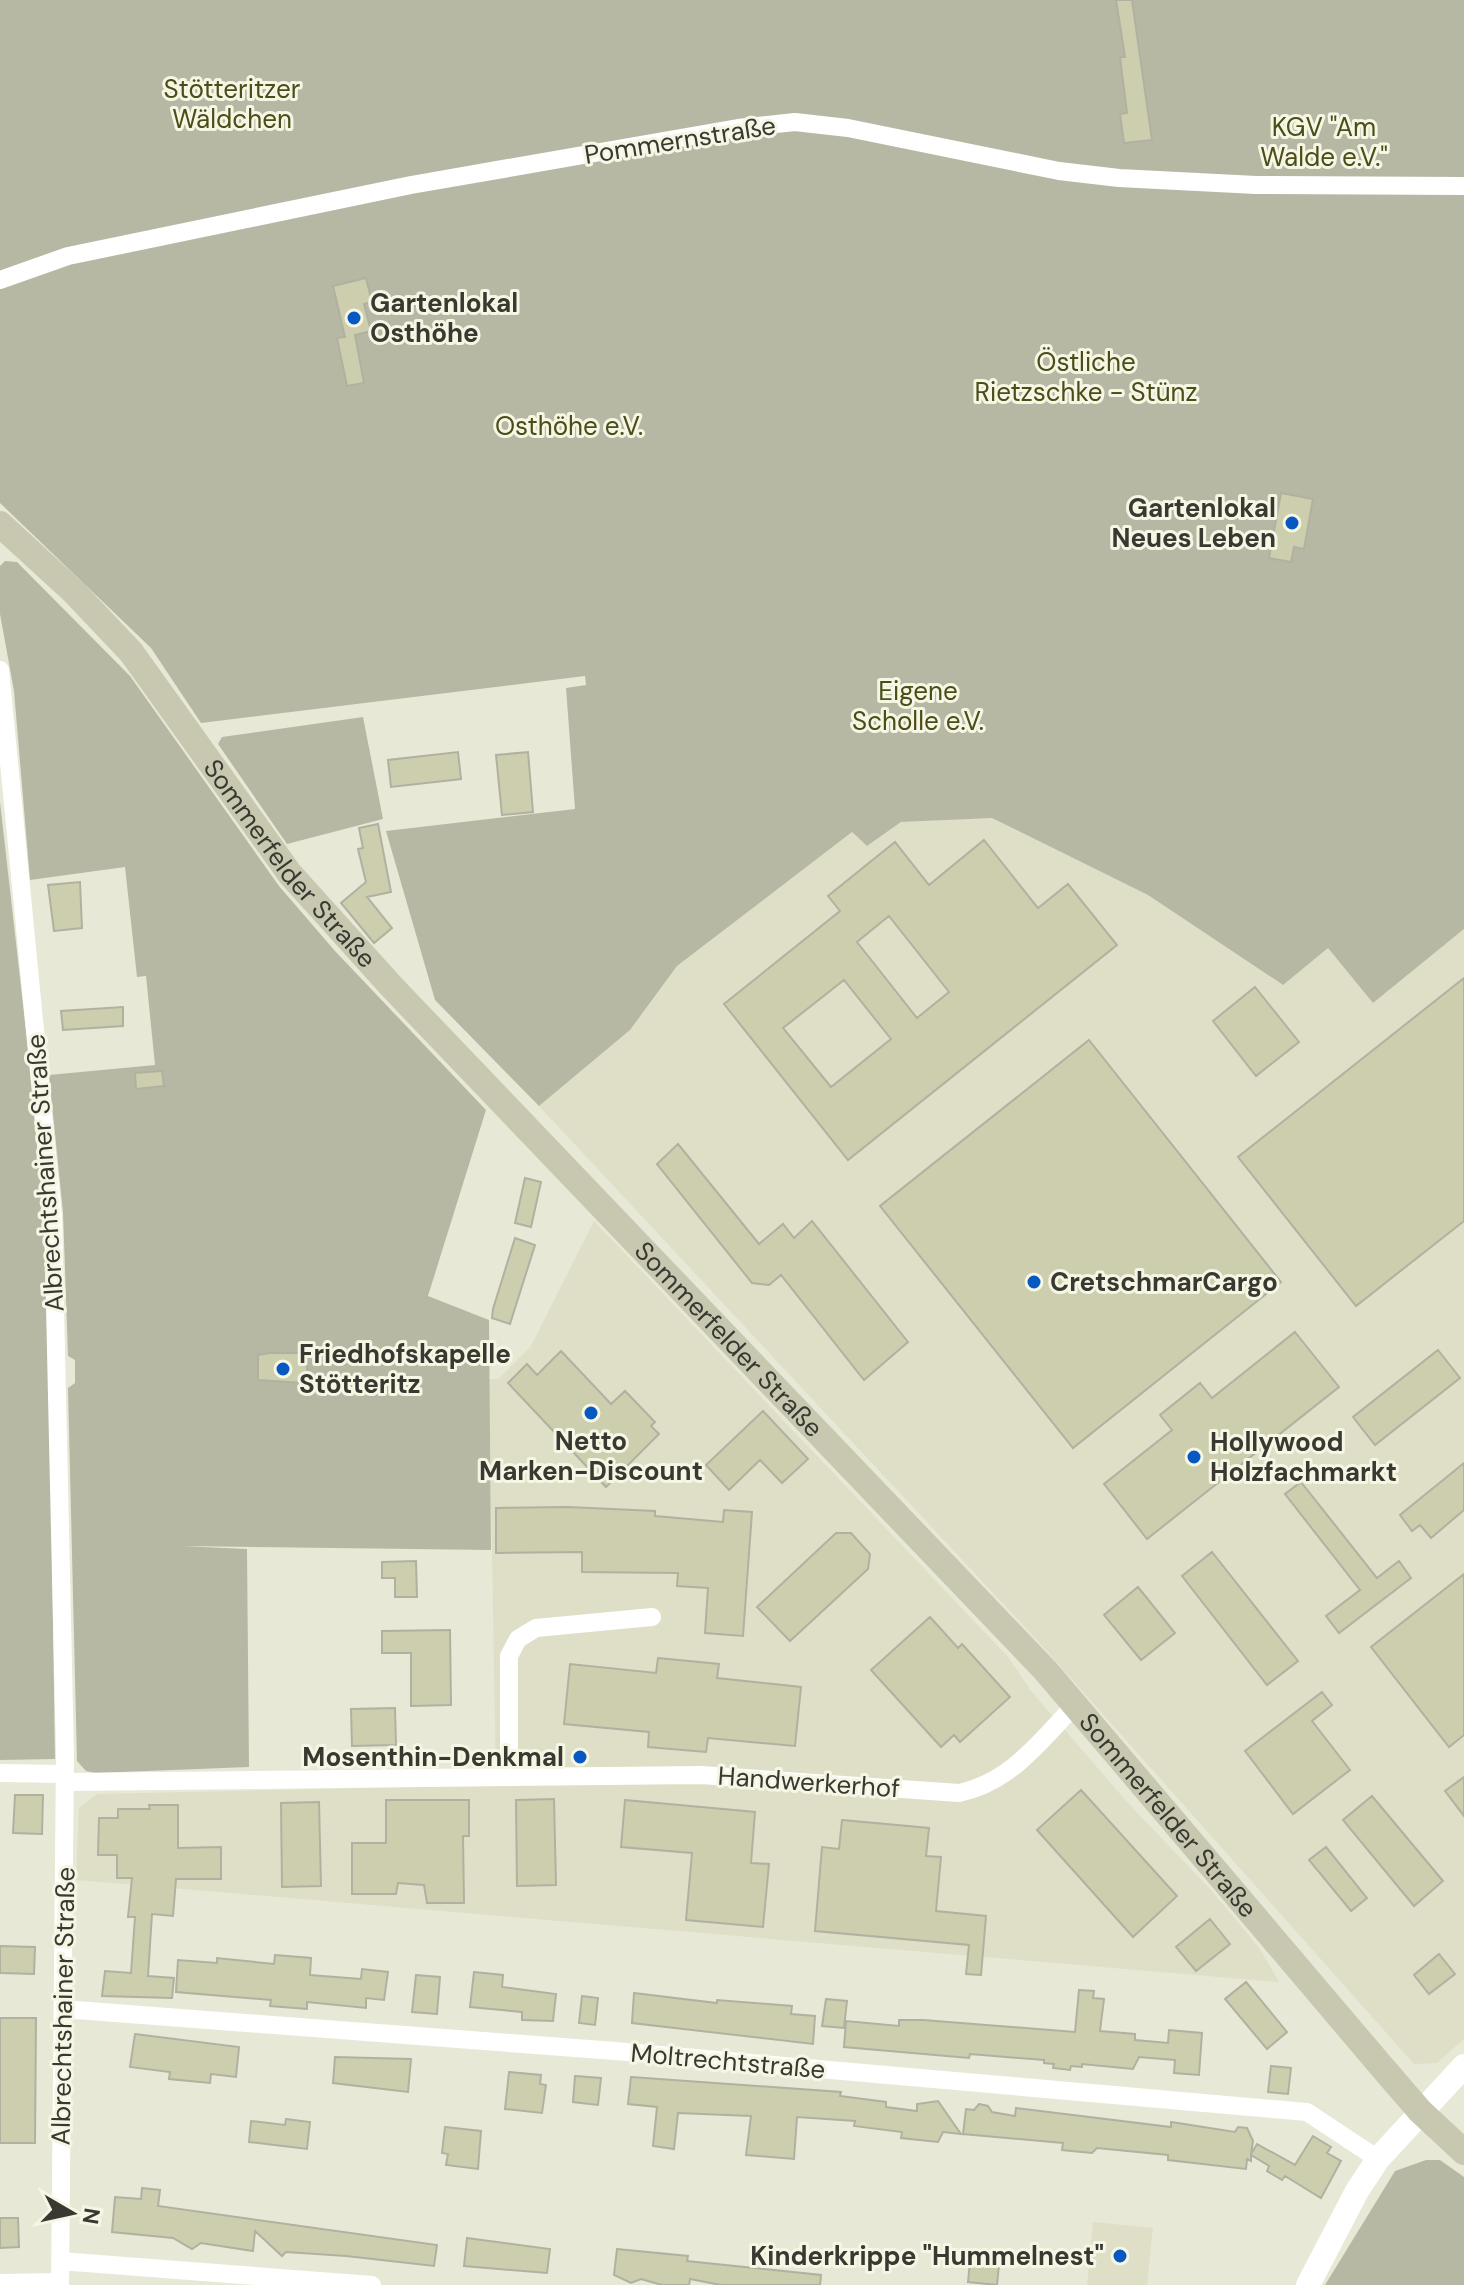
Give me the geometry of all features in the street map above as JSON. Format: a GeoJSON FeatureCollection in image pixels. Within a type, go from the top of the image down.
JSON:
{"type":"FeatureCollection","features":[{"type":"Feature","properties":{"kind":"main road","name":"Sommerfelder Straße"},"geometry":{"type":"LineString","coordinates":[[1,526],[74,592],[131,652],[290,874],[381,976],[761,1370],[1075,1705],[1420,2111],[1464,2152]]}},
{"type":"Feature","properties":{"kind":"street","name":"Pommernstraße"},"geometry":{"type":"LineString","coordinates":[[0,280],[68,256],[411,185],[738,128],[795,122],[848,128],[1004,161],[1119,178],[1256,185],[1464,186]]}},
{"type":"Feature","properties":{"kind":"street","name":"Albrechtshainer Straße"},"geometry":{"type":"LineString","coordinates":[[0,670],[5,793],[53,1216],[65,1778],[60,2284]]}},
{"type":"Feature","properties":{"kind":"street"},"geometry":{"type":"LineString","coordinates":[[509,1774],[509,1656],[518,1639],[536,1628],[652,1617]]}},
{"type":"Feature","properties":{"kind":"street","name":"Handwerkerhof"},"geometry":{"type":"LineString","coordinates":[[65,1778],[701,1775],[959,1793],[985,1788],[1010,1771],[1075,1705]]}},
{"type":"Feature","properties":{"kind":"street"},"geometry":{"type":"LineString","coordinates":[[0,1773],[65,1778]]}},
{"type":"Feature","properties":{"kind":"street","name":"Moltrechtstraße"},"geometry":{"type":"LineString","coordinates":[[63,2009],[615,2051],[1307,2112],[1378,2159]]}},
{"type":"Feature","properties":{"kind":"street"},"geometry":{"type":"LineString","coordinates":[[1308,2285],[1357,2191],[1378,2159],[1464,2066]]}},
{"type":"Feature","properties":{"kind":"street"},"geometry":{"type":"LineString","coordinates":[[60,2261],[372,2285]]}},
{"type":"Feature","properties":{"kind":"street"},"geometry":{"type":"LineString","coordinates":[[0,2283],[60,2284]]}},
{"type":"Feature","properties":{"kind":"shaded area"},"geometry":{"type":"Polygon","coordinates":[[[992,818],[1148,895],[1282,985],[1328,948],[1373,1003],[1464,929],[1464,2039],[1437,2063],[1414,2064],[1036,1639],[539,1106],[630,1030],[677,966],[852,832],[867,846],[901,822],[992,818]]]}},
{"type":"Feature","properties":{"kind":"shaded area"},"geometry":{"type":"Polygon","coordinates":[[[594,1221],[1009,1658],[1031,1691],[1128,1803],[1211,1890],[1260,1949],[1279,1982],[76,1880],[79,1808],[97,1794],[496,1785],[489,1379],[498,1379],[531,1346],[594,1221]]]}},
{"type":"Feature","properties":{"kind":"shaded area","name":"Kinderkrippe \"Hummelnest\""},"geometry":{"type":"Polygon","coordinates":[[[1093,2222],[1153,2228],[1147,2285],[1087,2285],[1093,2222]]]}},
{"type":"Feature","properties":{"kind":"green space","name":"Östliche Rietzschke - Stünz"},"geometry":{"type":"Polygon","coordinates":[[[0,0],[1464,0],[1464,929],[1373,1003],[1328,948],[1283,985],[1148,895],[992,818],[901,822],[867,846],[852,832],[677,966],[630,1030],[539,1106],[435,1000],[386,831],[575,809],[566,688],[586,685],[585,676],[201,723],[151,648],[0,503],[0,0]]]}},
{"type":"Feature","properties":{"kind":"green space"},"geometry":{"type":"Polygon","coordinates":[[[5,561],[17,562],[130,676],[279,886],[335,951],[486,1110],[428,1296],[489,1320],[491,1550],[181,1546],[247,1549],[249,1767],[95,1773],[86,1771],[77,1761],[68,1388],[75,1383],[75,1360],[68,1356],[63,1212],[49,1075],[155,1065],[146,976],[137,977],[125,867],[30,880],[14,691],[0,614],[0,566],[5,561]]]}},
{"type":"Feature","properties":{"kind":"green space"},"geometry":{"type":"Polygon","coordinates":[[[363,717],[383,819],[287,844],[218,744],[222,737],[363,717]]]}},
{"type":"Feature","properties":{"kind":"green space"},"geometry":{"type":"Polygon","coordinates":[[[0,802],[47,1216],[55,1759],[0,1760],[0,802]]]}},
{"type":"Feature","properties":{"kind":"green space"},"geometry":{"type":"Polygon","coordinates":[[[1426,2160],[1440,2160],[1464,2177],[1464,2285],[1325,2285],[1395,2171],[1426,2160]]]}},
{"type":"Feature","properties":{"kind":"building"},"geometry":{"type":"Polygon","coordinates":[[[1116,0],[1132,0],[1152,140],[1124,143],[1120,114],[1127,113],[1120,57],[1125,57],[1116,0]]]}},
{"type":"Feature","properties":{"kind":"building","name":"Gartenlokal Osthöhe"},"geometry":{"type":"Polygon","coordinates":[[[366,278],[372,302],[364,304],[371,331],[355,335],[364,383],[347,386],[337,338],[345,337],[333,286],[366,278]]]}},
{"type":"Feature","properties":{"kind":"building","name":"Gartenlokal Neues Leben"},"geometry":{"type":"Polygon","coordinates":[[[1281,493],[1313,499],[1304,549],[1294,547],[1291,562],[1269,558],[1281,493]]]}},
{"type":"Feature","properties":{"kind":"building"},"geometry":{"type":"Polygon","coordinates":[[[458,752],[461,779],[391,787],[388,760],[458,752]]]}},
{"type":"Feature","properties":{"kind":"building"},"geometry":{"type":"Polygon","coordinates":[[[528,752],[533,812],[502,815],[496,755],[528,752]]]}},
{"type":"Feature","properties":{"kind":"building"},"geometry":{"type":"Polygon","coordinates":[[[378,824],[391,892],[367,897],[392,928],[374,943],[341,903],[366,882],[358,849],[363,848],[359,828],[378,824]]]}},
{"type":"Feature","properties":{"kind":"building"},"geometry":{"type":"Polygon","coordinates":[[[984,840],[1038,908],[1068,884],[1117,945],[848,1160],[724,1004],[840,911],[828,896],[895,842],[929,885],[984,840]],[[889,916],[857,942],[917,1018],[949,992],[889,916]],[[844,980],[783,1028],[831,1087],[891,1039],[844,980]]]}},
{"type":"Feature","properties":{"kind":"building"},"geometry":{"type":"Polygon","coordinates":[[[80,882],[82,928],[54,931],[48,885],[80,882]]]}},
{"type":"Feature","properties":{"kind":"building"},"geometry":{"type":"Polygon","coordinates":[[[1464,978],[1464,1221],[1356,1306],[1238,1157],[1464,978]]]}},
{"type":"Feature","properties":{"kind":"building"},"geometry":{"type":"Polygon","coordinates":[[[1255,987],[1299,1042],[1256,1076],[1213,1021],[1255,987]]]}},
{"type":"Feature","properties":{"kind":"building"},"geometry":{"type":"Polygon","coordinates":[[[123,1007],[123,1026],[63,1030],[61,1011],[123,1007]]]}},
{"type":"Feature","properties":{"kind":"building"},"geometry":{"type":"Polygon","coordinates":[[[1089,1040],[1281,1282],[1073,1448],[880,1206],[1089,1040]]]}},
{"type":"Feature","properties":{"kind":"building"},"geometry":{"type":"Polygon","coordinates":[[[162,1071],[164,1086],[136,1089],[135,1073],[162,1071]]]}},
{"type":"Feature","properties":{"kind":"building"},"geometry":{"type":"Polygon","coordinates":[[[678,1144],[759,1244],[783,1224],[794,1238],[812,1221],[908,1342],[864,1380],[781,1275],[769,1285],[752,1283],[657,1164],[678,1144]]]}},
{"type":"Feature","properties":{"kind":"building"},"geometry":{"type":"Polygon","coordinates":[[[525,1178],[541,1182],[531,1227],[515,1223],[525,1178]]]}},
{"type":"Feature","properties":{"kind":"building"},"geometry":{"type":"Polygon","coordinates":[[[515,1238],[535,1245],[510,1324],[492,1318],[515,1238]]]}},
{"type":"Feature","properties":{"kind":"building","name":"Hollywood Holzfachmarkt"},"geometry":{"type":"Polygon","coordinates":[[[1295,1332],[1339,1387],[1147,1539],[1104,1484],[1172,1430],[1160,1415],[1200,1383],[1212,1398],[1295,1332]]]}},
{"type":"Feature","properties":{"kind":"building"},"geometry":{"type":"Polygon","coordinates":[[[1438,1350],[1460,1378],[1375,1445],[1353,1417],[1438,1350]]]}},
{"type":"Feature","properties":{"kind":"building","name":"Netto Marken-Discount"},"geometry":{"type":"Polygon","coordinates":[[[561,1351],[611,1404],[625,1391],[655,1422],[651,1426],[659,1434],[606,1487],[508,1383],[527,1364],[537,1375],[561,1351]]]}},
{"type":"Feature","properties":{"kind":"building","name":"Friedhofskapelle Stötteritz"},"geometry":{"type":"Polygon","coordinates":[[[304,1353],[308,1374],[303,1383],[258,1380],[258,1355],[304,1353]]]}},
{"type":"Feature","properties":{"kind":"building"},"geometry":{"type":"Polygon","coordinates":[[[763,1411],[808,1459],[782,1483],[760,1460],[729,1490],[706,1465],[763,1411]]]}},
{"type":"Feature","properties":{"kind":"building"},"geometry":{"type":"Polygon","coordinates":[[[1464,1463],[1464,1510],[1431,1538],[1420,1525],[1412,1531],[1400,1515],[1464,1463]]]}},
{"type":"Feature","properties":{"kind":"building"},"geometry":{"type":"Polygon","coordinates":[[[1301,1482],[1377,1578],[1399,1561],[1411,1578],[1339,1633],[1326,1616],[1360,1590],[1285,1494],[1301,1482]]]}},
{"type":"Feature","properties":{"kind":"building"},"geometry":{"type":"Polygon","coordinates":[[[496,1508],[655,1511],[655,1516],[723,1522],[724,1510],[752,1512],[743,1636],[705,1633],[708,1588],[677,1586],[678,1573],[582,1572],[582,1552],[496,1553],[496,1508]]]}},
{"type":"Feature","properties":{"kind":"building"},"geometry":{"type":"Polygon","coordinates":[[[836,1533],[851,1533],[870,1554],[868,1569],[790,1641],[757,1607],[836,1533]]]}},
{"type":"Feature","properties":{"kind":"building"},"geometry":{"type":"Polygon","coordinates":[[[1212,1552],[1298,1661],[1267,1685],[1182,1576],[1212,1552]]]}},
{"type":"Feature","properties":{"kind":"building"},"geometry":{"type":"Polygon","coordinates":[[[416,1561],[417,1597],[395,1597],[395,1578],[382,1578],[382,1562],[416,1561]]]}},
{"type":"Feature","properties":{"kind":"building"},"geometry":{"type":"Polygon","coordinates":[[[1464,1574],[1464,1735],[1449,1747],[1371,1647],[1464,1574]]]}},
{"type":"Feature","properties":{"kind":"building"},"geometry":{"type":"Polygon","coordinates":[[[1138,1587],[1175,1633],[1141,1660],[1104,1615],[1138,1587]]]}},
{"type":"Feature","properties":{"kind":"building"},"geometry":{"type":"Polygon","coordinates":[[[930,1617],[958,1648],[962,1644],[1010,1697],[960,1742],[954,1735],[941,1747],[871,1670],[930,1617]]]}},
{"type":"Feature","properties":{"kind":"building"},"geometry":{"type":"Polygon","coordinates":[[[450,1630],[451,1705],[411,1706],[411,1653],[382,1653],[382,1631],[450,1630]]]}},
{"type":"Feature","properties":{"kind":"building"},"geometry":{"type":"Polygon","coordinates":[[[658,1658],[719,1664],[717,1678],[801,1687],[795,1746],[708,1738],[706,1752],[648,1747],[649,1732],[564,1724],[570,1664],[656,1673],[658,1658]]]}},
{"type":"Feature","properties":{"kind":"building"},"geometry":{"type":"Polygon","coordinates":[[[1322,1692],[1332,1705],[1312,1721],[1350,1770],[1293,1814],[1245,1751],[1322,1692]]]}},
{"type":"Feature","properties":{"kind":"building"},"geometry":{"type":"Polygon","coordinates":[[[395,1708],[396,1745],[352,1746],[351,1709],[395,1708]]]}},
{"type":"Feature","properties":{"kind":"building"},"geometry":{"type":"Polygon","coordinates":[[[1464,1777],[1464,1816],[1445,1791],[1464,1777]]]}},
{"type":"Feature","properties":{"kind":"building"},"geometry":{"type":"Polygon","coordinates":[[[1081,1790],[1177,1896],[1133,1937],[1037,1830],[1081,1790]]]}},
{"type":"Feature","properties":{"kind":"building"},"geometry":{"type":"Polygon","coordinates":[[[15,1795],[43,1795],[42,1834],[13,1833],[15,1795]]]}},
{"type":"Feature","properties":{"kind":"building"},"geometry":{"type":"Polygon","coordinates":[[[1372,1796],[1443,1881],[1414,1906],[1343,1820],[1372,1796]]]}},
{"type":"Feature","properties":{"kind":"building"},"geometry":{"type":"Polygon","coordinates":[[[554,1799],[556,1885],[517,1886],[516,1800],[554,1799]]]}},
{"type":"Feature","properties":{"kind":"building"},"geometry":{"type":"Polygon","coordinates":[[[386,1800],[469,1800],[469,1836],[463,1836],[464,1903],[427,1903],[424,1885],[398,1883],[396,1894],[352,1894],[352,1843],[386,1843],[386,1800]]]}},
{"type":"Feature","properties":{"kind":"building"},"geometry":{"type":"Polygon","coordinates":[[[625,1800],[755,1812],[751,1863],[769,1864],[763,1927],[686,1920],[692,1853],[621,1847],[625,1800]]]}},
{"type":"Feature","properties":{"kind":"building"},"geometry":{"type":"Polygon","coordinates":[[[319,1802],[321,1886],[282,1887],[281,1803],[319,1802]]]}},
{"type":"Feature","properties":{"kind":"building"},"geometry":{"type":"Polygon","coordinates":[[[149,1805],[178,1805],[178,1848],[221,1847],[221,1879],[176,1879],[173,1916],[152,1914],[148,1976],[174,1978],[172,1998],[102,1996],[105,1971],[131,1973],[135,1917],[128,1917],[132,1878],[117,1878],[117,1855],[98,1855],[99,1818],[118,1818],[118,1809],[150,1809],[149,1805]]]}},
{"type":"Feature","properties":{"kind":"building"},"geometry":{"type":"Polygon","coordinates":[[[842,1820],[929,1828],[926,1856],[941,1857],[936,1911],[986,1916],[981,1975],[966,1974],[969,1945],[815,1931],[822,1847],[839,1849],[842,1820]]]}},
{"type":"Feature","properties":{"kind":"building"},"geometry":{"type":"Polygon","coordinates":[[[1326,1847],[1367,1898],[1351,1911],[1309,1860],[1326,1847]]]}},
{"type":"Feature","properties":{"kind":"building"},"geometry":{"type":"Polygon","coordinates":[[[1210,1919],[1230,1944],[1196,1971],[1176,1947],[1210,1919]]]}},
{"type":"Feature","properties":{"kind":"building"},"geometry":{"type":"Polygon","coordinates":[[[0,1946],[35,1947],[34,1974],[0,1973],[0,1946]]]}},
{"type":"Feature","properties":{"kind":"building"},"geometry":{"type":"Polygon","coordinates":[[[1439,1954],[1455,1974],[1429,1994],[1414,1975],[1439,1954]]]}},
{"type":"Feature","properties":{"kind":"building"},"geometry":{"type":"Polygon","coordinates":[[[275,1955],[311,1958],[310,1975],[361,1979],[362,1969],[388,1972],[384,2000],[366,1998],[366,2008],[307,2002],[307,2009],[270,2006],[271,2000],[176,1992],[178,1960],[217,1963],[217,1958],[274,1964],[275,1955]]]}},
{"type":"Feature","properties":{"kind":"building"},"geometry":{"type":"Polygon","coordinates":[[[474,1972],[503,1975],[502,1987],[556,1994],[553,2021],[522,2020],[522,2012],[470,2007],[474,1972]]]}},
{"type":"Feature","properties":{"kind":"building"},"geometry":{"type":"Polygon","coordinates":[[[416,1975],[440,1977],[437,2014],[412,2012],[416,1975]]]}},
{"type":"Feature","properties":{"kind":"building"},"geometry":{"type":"Polygon","coordinates":[[[1246,1982],[1287,2032],[1267,2049],[1225,1999],[1246,1982]]]}},
{"type":"Feature","properties":{"kind":"building"},"geometry":{"type":"Polygon","coordinates":[[[1079,1990],[1094,1991],[1093,1998],[1104,1999],[1100,2031],[1135,2034],[1135,2040],[1168,2043],[1169,2030],[1202,2033],[1199,2075],[1174,2073],[1175,2060],[1139,2057],[1133,2069],[1082,2064],[1082,2067],[1071,2066],[1070,2070],[1053,2068],[1054,2064],[1044,2063],[1044,2060],[970,2054],[969,2058],[844,2047],[846,2021],[899,2026],[899,2020],[923,2020],[1075,2032],[1079,1990]]]}},
{"type":"Feature","properties":{"kind":"building"},"geometry":{"type":"Polygon","coordinates":[[[634,1993],[717,2003],[717,2000],[792,2006],[791,2014],[815,2016],[813,2044],[632,2023],[634,1993]]]}},
{"type":"Feature","properties":{"kind":"building"},"geometry":{"type":"Polygon","coordinates":[[[582,1996],[598,1998],[595,2025],[579,2023],[582,1996]]]}},
{"type":"Feature","properties":{"kind":"building"},"geometry":{"type":"Polygon","coordinates":[[[826,1999],[847,2001],[844,2028],[822,2026],[826,1999]]]}},
{"type":"Feature","properties":{"kind":"building"},"geometry":{"type":"Polygon","coordinates":[[[0,2018],[36,2018],[35,2143],[0,2143],[0,2018]]]}},
{"type":"Feature","properties":{"kind":"building"},"geometry":{"type":"Polygon","coordinates":[[[135,2034],[239,2047],[236,2077],[211,2074],[210,2083],[169,2079],[170,2072],[130,2067],[135,2034]]]}},
{"type":"Feature","properties":{"kind":"building"},"geometry":{"type":"Polygon","coordinates":[[[335,2057],[411,2059],[408,2092],[333,2083],[335,2057]]]}},
{"type":"Feature","properties":{"kind":"building"},"geometry":{"type":"Polygon","coordinates":[[[1271,2066],[1291,2068],[1288,2094],[1268,2092],[1271,2066]]]}},
{"type":"Feature","properties":{"kind":"building"},"geometry":{"type":"Polygon","coordinates":[[[509,2072],[541,2075],[540,2084],[546,2085],[542,2113],[505,2109],[509,2072]]]}},
{"type":"Feature","properties":{"kind":"building"},"geometry":{"type":"Polygon","coordinates":[[[575,2076],[601,2078],[598,2105],[573,2102],[575,2076]]]}},
{"type":"Feature","properties":{"kind":"building"},"geometry":{"type":"Polygon","coordinates":[[[631,2077],[841,2092],[840,2096],[886,2102],[886,2107],[917,2111],[917,2104],[938,2101],[961,2134],[943,2132],[938,2142],[901,2138],[902,2132],[854,2126],[855,2121],[797,2117],[794,2159],[746,2155],[751,2116],[678,2113],[674,2149],[653,2146],[657,2107],[628,2104],[631,2077]]]}},
{"type":"Feature","properties":{"kind":"building"},"geometry":{"type":"Polygon","coordinates":[[[979,2104],[988,2106],[992,2112],[1015,2116],[1016,2108],[1171,2127],[1171,2122],[1235,2132],[1238,2127],[1247,2128],[1253,2141],[1251,2154],[1257,2144],[1295,2165],[1313,2136],[1331,2147],[1327,2153],[1341,2161],[1321,2198],[1285,2176],[1282,2180],[1267,2171],[1269,2166],[1251,2155],[1251,2161],[1247,2159],[1246,2169],[1168,2160],[1168,2155],[1097,2148],[1092,2153],[1062,2150],[1063,2143],[963,2134],[966,2109],[974,2110],[979,2104]]]}},
{"type":"Feature","properties":{"kind":"building"},"geometry":{"type":"Polygon","coordinates":[[[286,2119],[310,2122],[307,2149],[249,2142],[251,2121],[285,2125],[286,2119]]]}},
{"type":"Feature","properties":{"kind":"building"},"geometry":{"type":"Polygon","coordinates":[[[445,2127],[481,2131],[478,2169],[446,2165],[448,2154],[442,2153],[445,2127]]]}},
{"type":"Feature","properties":{"kind":"building"},"geometry":{"type":"Polygon","coordinates":[[[142,2188],[160,2190],[158,2206],[437,2245],[434,2266],[286,2252],[282,2256],[255,2231],[253,2251],[201,2243],[192,2249],[173,2238],[112,2232],[115,2197],[141,2199],[142,2188]]]}},
{"type":"Feature","properties":{"kind":"building"},"geometry":{"type":"Polygon","coordinates":[[[0,2218],[18,2218],[19,2247],[0,2248],[0,2218]]]}},
{"type":"Feature","properties":{"kind":"building"},"geometry":{"type":"Polygon","coordinates":[[[467,2238],[550,2249],[547,2273],[464,2266],[467,2238]]]}},
{"type":"Feature","properties":{"kind":"building"},"geometry":{"type":"Polygon","coordinates":[[[617,2249],[688,2256],[687,2261],[821,2275],[820,2285],[721,2285],[690,2279],[689,2285],[662,2285],[641,2279],[631,2283],[614,2275],[617,2249]]]}},
{"type":"Feature","properties":{"kind":"building"},"geometry":{"type":"Polygon","coordinates":[[[971,2252],[1000,2255],[997,2285],[968,2282],[971,2252]]]}},
{"type":"Feature","properties":{"kind":"place","name":"Gartenlokal Osthöhe"},"geometry":{"type":"Point","coordinates":[354,318]}},
{"type":"Feature","properties":{"kind":"place","name":"Gartenlokal Neues Leben"},"geometry":{"type":"Point","coordinates":[1292,523]}},
{"type":"Feature","properties":{"kind":"place","name":"CretschmarCargo"},"geometry":{"type":"Point","coordinates":[1034,1282]}},
{"type":"Feature","properties":{"kind":"place","name":"Friedhofskapelle Stötteritz"},"geometry":{"type":"Point","coordinates":[283,1369]}},
{"type":"Feature","properties":{"kind":"place","name":"Netto Marken-Discount"},"geometry":{"type":"Point","coordinates":[591,1413]}},
{"type":"Feature","properties":{"kind":"place","name":"Hollywood Holzfachmarkt"},"geometry":{"type":"Point","coordinates":[1194,1457]}},
{"type":"Feature","properties":{"kind":"place","name":"Mosenthin-Denkmal"},"geometry":{"type":"Point","coordinates":[580,1757]}},
{"type":"Feature","properties":{"kind":"place","name":"Kinderkrippe \"Hummelnest\""},"geometry":{"type":"Point","coordinates":[1120,2256]}},
{"type":"Feature","properties":{"kind":"park label","name":"Stötteritzer Wäldchen"},"geometry":{"type":"Point","coordinates":[232,104]}},
{"type":"Feature","properties":{"kind":"park label","name":"KGV \"Am Walde e.V.\""},"geometry":{"type":"Point","coordinates":[1324,142]}},
{"type":"Feature","properties":{"kind":"park label","name":"Osthöhe e.V."},"geometry":{"type":"Point","coordinates":[569,426]}},
{"type":"Feature","properties":{"kind":"park label","name":"Eigene Scholle e.V."},"geometry":{"type":"Point","coordinates":[918,706]}}]}
